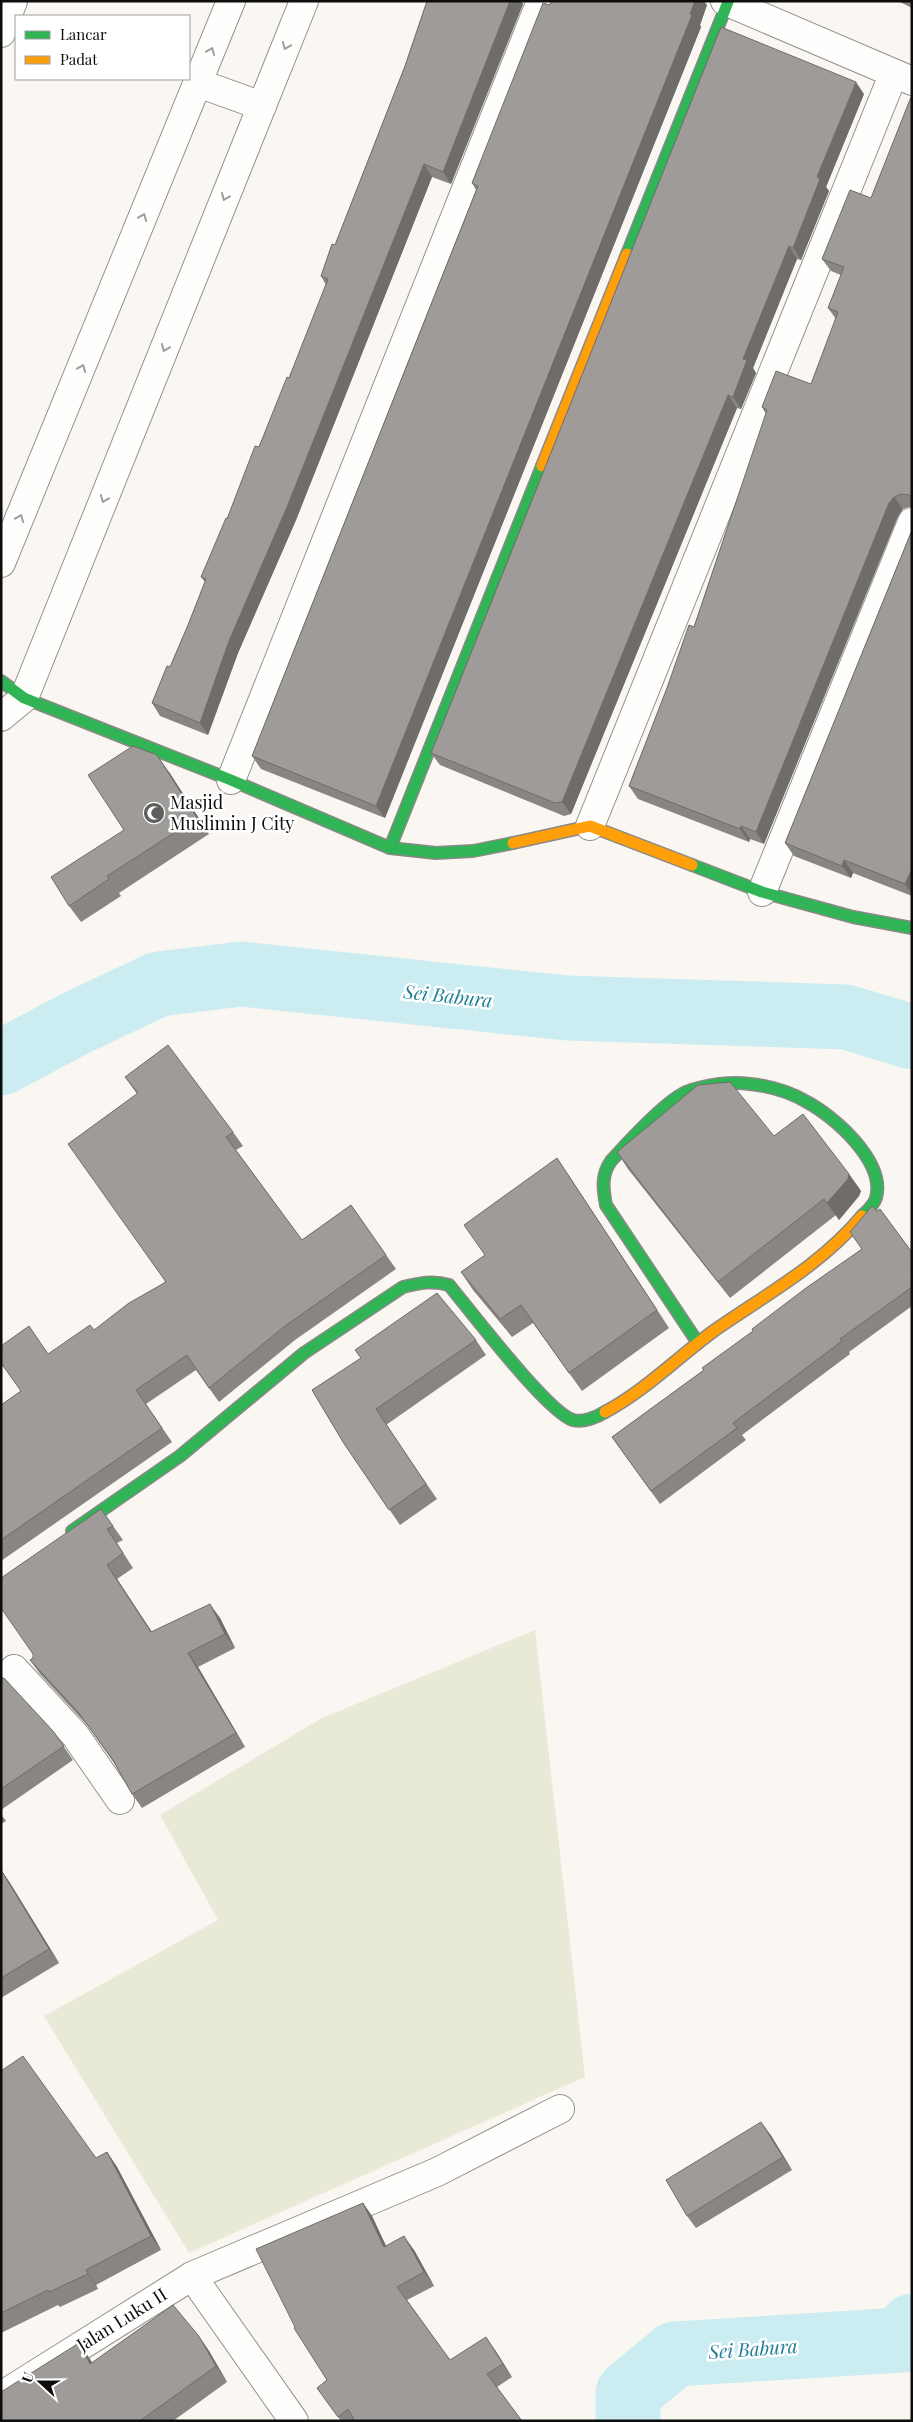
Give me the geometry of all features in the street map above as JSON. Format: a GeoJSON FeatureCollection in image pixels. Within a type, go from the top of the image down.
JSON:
{"type":"FeatureCollection","features":[{"type":"Feature","properties":{"kind":"street"},"geometry":{"type":"LineString","coordinates":[[1,33],[14,1]]}},
{"type":"Feature","properties":{"kind":"street"},"geometry":{"type":"LineString","coordinates":[[1,563],[231,1]]}},
{"type":"Feature","properties":{"kind":"street"},"geometry":{"type":"LineString","coordinates":[[1,717],[24,698],[304,1]]}},
{"type":"Feature","properties":{"kind":"street"},"geometry":{"type":"LineString","coordinates":[[231,780],[540,1]]}},
{"type":"Feature","properties":{"kind":"street"},"geometry":{"type":"LineString","coordinates":[[390,848],[726,2],[902,78],[590,826]]}},
{"type":"Feature","properties":{"kind":"street"},"geometry":{"type":"LineString","coordinates":[[198,83],[262,106]]}},
{"type":"Feature","properties":{"kind":"street"},"geometry":{"type":"LineString","coordinates":[[762,892],[912,522]]}},
{"type":"Feature","properties":{"kind":"street"},"geometry":{"type":"LineString","coordinates":[[1,680],[24,698],[231,780],[390,848],[436,853],[473,851],[590,826],[762,892],[853,917],[912,928]]}},
{"type":"Feature","properties":{"kind":"street"},"geometry":{"type":"LineString","coordinates":[[66,1535],[180,1456],[304,1353],[403,1287],[436,1281],[449,1285],[542,1395],[562,1414],[572,1420],[593,1420],[613,1410],[698,1343],[776,1291],[828,1252],[858,1223],[876,1200],[874,1169],[847,1131],[804,1100],[758,1085],[736,1082],[684,1094],[662,1110],[607,1166],[602,1187],[606,1205],[698,1343]]}},
{"type":"Feature","properties":{"kind":"street"},"geometry":{"type":"LineString","coordinates":[[6,1667],[23,1681],[75,1735],[120,1800]]}},
{"type":"Feature","properties":{"kind":"street","name":"Jalan Luku II"},"geometry":{"type":"LineString","coordinates":[[1,2396],[192,2276],[437,2172],[560,2109]]}},
{"type":"Feature","properties":{"kind":"street"},"geometry":{"type":"LineString","coordinates":[[192,2276],[294,2421]]}},
{"type":"Feature","properties":{"kind":"green space"},"geometry":{"type":"Polygon","coordinates":[[[535,1630],[585,2077],[189,2253],[44,2016],[218,1920],[160,1815],[322,1718],[535,1630]]]}},
{"type":"Feature","properties":{"kind":"building"},"geometry":{"type":"Polygon","coordinates":[[[427,1],[510,1],[443,172],[424,164],[287,507],[229,641],[200,723],[152,703],[167,666],[170,667],[188,625],[206,579],[201,577],[227,519],[255,446],[259,447],[287,377],[289,378],[328,279],[321,276],[332,244],[335,245],[405,66],[427,1]]]}},
{"type":"Feature","properties":{"kind":"building"},"geometry":{"type":"Polygon","coordinates":[[[551,1],[695,1],[690,14],[692,15],[376,806],[252,756],[478,186],[472,183],[543,3],[550,5],[551,1]]]}},
{"type":"Feature","properties":{"kind":"building"},"geometry":{"type":"Polygon","coordinates":[[[721,27],[856,82],[817,177],[820,179],[793,248],[789,246],[743,359],[747,360],[733,397],[728,395],[562,802],[555,803],[431,753],[721,27]]]}},
{"type":"Feature","properties":{"kind":"building"},"geometry":{"type":"Polygon","coordinates":[[[911,97],[912,497],[901,494],[894,497],[889,503],[756,832],[741,826],[740,829],[629,786],[689,625],[694,627],[767,410],[762,407],[776,371],[811,384],[838,312],[828,308],[844,267],[822,259],[850,190],[871,198],[911,97]]]}},
{"type":"Feature","properties":{"kind":"building"},"geometry":{"type":"Polygon","coordinates":[[[912,530],[912,869],[905,884],[844,860],[842,866],[785,843],[912,530]]]}},
{"type":"Feature","properties":{"kind":"building"},"geometry":{"type":"Polygon","coordinates":[[[133,746],[157,755],[197,818],[107,876],[109,879],[69,906],[51,877],[124,830],[88,775],[133,746]]]}},
{"type":"Feature","properties":{"kind":"building"},"geometry":{"type":"Polygon","coordinates":[[[168,1045],[233,1132],[226,1137],[302,1240],[351,1205],[386,1255],[285,1326],[209,1388],[187,1355],[136,1390],[162,1428],[1,1540],[1,1405],[21,1391],[1,1363],[1,1346],[29,1326],[48,1354],[90,1325],[94,1330],[129,1303],[166,1282],[68,1144],[138,1093],[125,1077],[168,1045]]]}},
{"type":"Feature","properties":{"kind":"building"},"geometry":{"type":"Polygon","coordinates":[[[730,1082],[774,1136],[803,1114],[849,1174],[848,1179],[827,1203],[824,1199],[718,1282],[617,1152],[698,1085],[730,1082]]]}},
{"type":"Feature","properties":{"kind":"building"},"geometry":{"type":"Polygon","coordinates":[[[557,1158],[657,1310],[569,1373],[521,1305],[500,1319],[461,1272],[485,1255],[464,1225],[557,1158]]]}},
{"type":"Feature","properties":{"kind":"building"},"geometry":{"type":"Polygon","coordinates":[[[872,1206],[877,1211],[880,1209],[911,1251],[912,1287],[840,1339],[842,1341],[733,1423],[737,1428],[651,1491],[612,1437],[704,1370],[702,1368],[753,1331],[752,1329],[806,1288],[862,1249],[850,1232],[872,1206]]]}},
{"type":"Feature","properties":{"kind":"building"},"geometry":{"type":"Polygon","coordinates":[[[437,1293],[476,1340],[376,1409],[426,1484],[389,1510],[343,1442],[312,1390],[361,1358],[355,1350],[437,1293]]]}},
{"type":"Feature","properties":{"kind":"building"},"geometry":{"type":"Polygon","coordinates":[[[101,1509],[113,1526],[107,1529],[123,1553],[107,1565],[151,1632],[210,1604],[225,1634],[188,1653],[236,1733],[132,1794],[113,1760],[78,1712],[30,1660],[33,1658],[33,1654],[1,1608],[1,1578],[101,1509]]]}},
{"type":"Feature","properties":{"kind":"building"},"geometry":{"type":"Polygon","coordinates":[[[4,1678],[53,1731],[64,1746],[1,1789],[1,1680],[4,1678]]]}},
{"type":"Feature","properties":{"kind":"building"},"geometry":{"type":"Polygon","coordinates":[[[1,1870],[49,1949],[1,1978],[1,1870]]]}},
{"type":"Feature","properties":{"kind":"building"},"geometry":{"type":"Polygon","coordinates":[[[23,2056],[96,2158],[107,2152],[151,2236],[86,2270],[88,2274],[49,2292],[48,2290],[1,2313],[1,2071],[23,2056]]]}},
{"type":"Feature","properties":{"kind":"building"},"geometry":{"type":"Polygon","coordinates":[[[761,2122],[783,2157],[687,2216],[666,2180],[761,2122]]]}},
{"type":"Feature","properties":{"kind":"building"},"geometry":{"type":"Polygon","coordinates":[[[363,2203],[384,2247],[404,2236],[424,2272],[397,2287],[450,2360],[486,2337],[503,2364],[487,2374],[522,2421],[355,2421],[348,2409],[338,2417],[317,2388],[327,2380],[294,2328],[256,2249],[363,2203]]]}},
{"type":"Feature","properties":{"kind":"building"},"geometry":{"type":"Polygon","coordinates":[[[173,2305],[198,2335],[216,2366],[140,2421],[1,2421],[1,2392],[79,2343],[90,2364],[173,2305]]]}},
{"type":"Feature","properties":{"kind":"waterway","name":"Sei Babura"},"geometry":{"type":"LineString","coordinates":[[1,1063],[76,1023],[159,984],[241,974],[567,1008],[846,1017],[912,1037]]}},
{"type":"Feature","properties":{"kind":"waterway","name":"Sei Babura"},"geometry":{"type":"LineString","coordinates":[[628,2421],[628,2393],[675,2354],[902,2340],[912,2326]]}},
{"type":"Feature","properties":{"kind":"traffic: fast"},"geometry":{"type":"LineString","coordinates":[[627,254],[728,2]]}},
{"type":"Feature","properties":{"kind":"traffic: fast"},"geometry":{"type":"LineString","coordinates":[[390,848],[542,466]]}},
{"type":"Feature","properties":{"kind":"traffic: fast"},"geometry":{"type":"LineString","coordinates":[[1,681],[24,698],[231,780],[390,848],[436,853],[473,851],[513,843]]}},
{"type":"Feature","properties":{"kind":"traffic: fast"},"geometry":{"type":"LineString","coordinates":[[692,865],[762,892],[853,917],[912,928]]}},
{"type":"Feature","properties":{"kind":"traffic: fast"},"geometry":{"type":"LineString","coordinates":[[698,1343],[606,1205],[604,1193],[604,1177],[611,1161],[667,1104],[686,1092],[718,1084],[734,1083],[772,1088],[787,1092],[807,1102],[844,1129],[866,1156],[873,1170],[877,1184],[876,1198],[862,1216]]}},
{"type":"Feature","properties":{"kind":"traffic: fast"},"geometry":{"type":"LineString","coordinates":[[72,1531],[180,1456],[304,1353],[403,1287],[432,1282],[449,1285],[528,1380],[561,1413],[573,1420],[581,1421],[594,1418],[605,1412]]}},
{"type":"Feature","properties":{"kind":"traffic: slow"},"geometry":{"type":"LineString","coordinates":[[542,466],[627,254]]}},
{"type":"Feature","properties":{"kind":"traffic: slow"},"geometry":{"type":"LineString","coordinates":[[513,843],[590,826],[692,865]]}},
{"type":"Feature","properties":{"kind":"traffic: slow"},"geometry":{"type":"LineString","coordinates":[[605,1412],[648,1384],[715,1330],[793,1278],[829,1249],[862,1216]]}},
{"type":"Feature","properties":{"kind":"place","name":"Masjid Muslimin J City"},"geometry":{"type":"Point","coordinates":[154,813]}}]}
